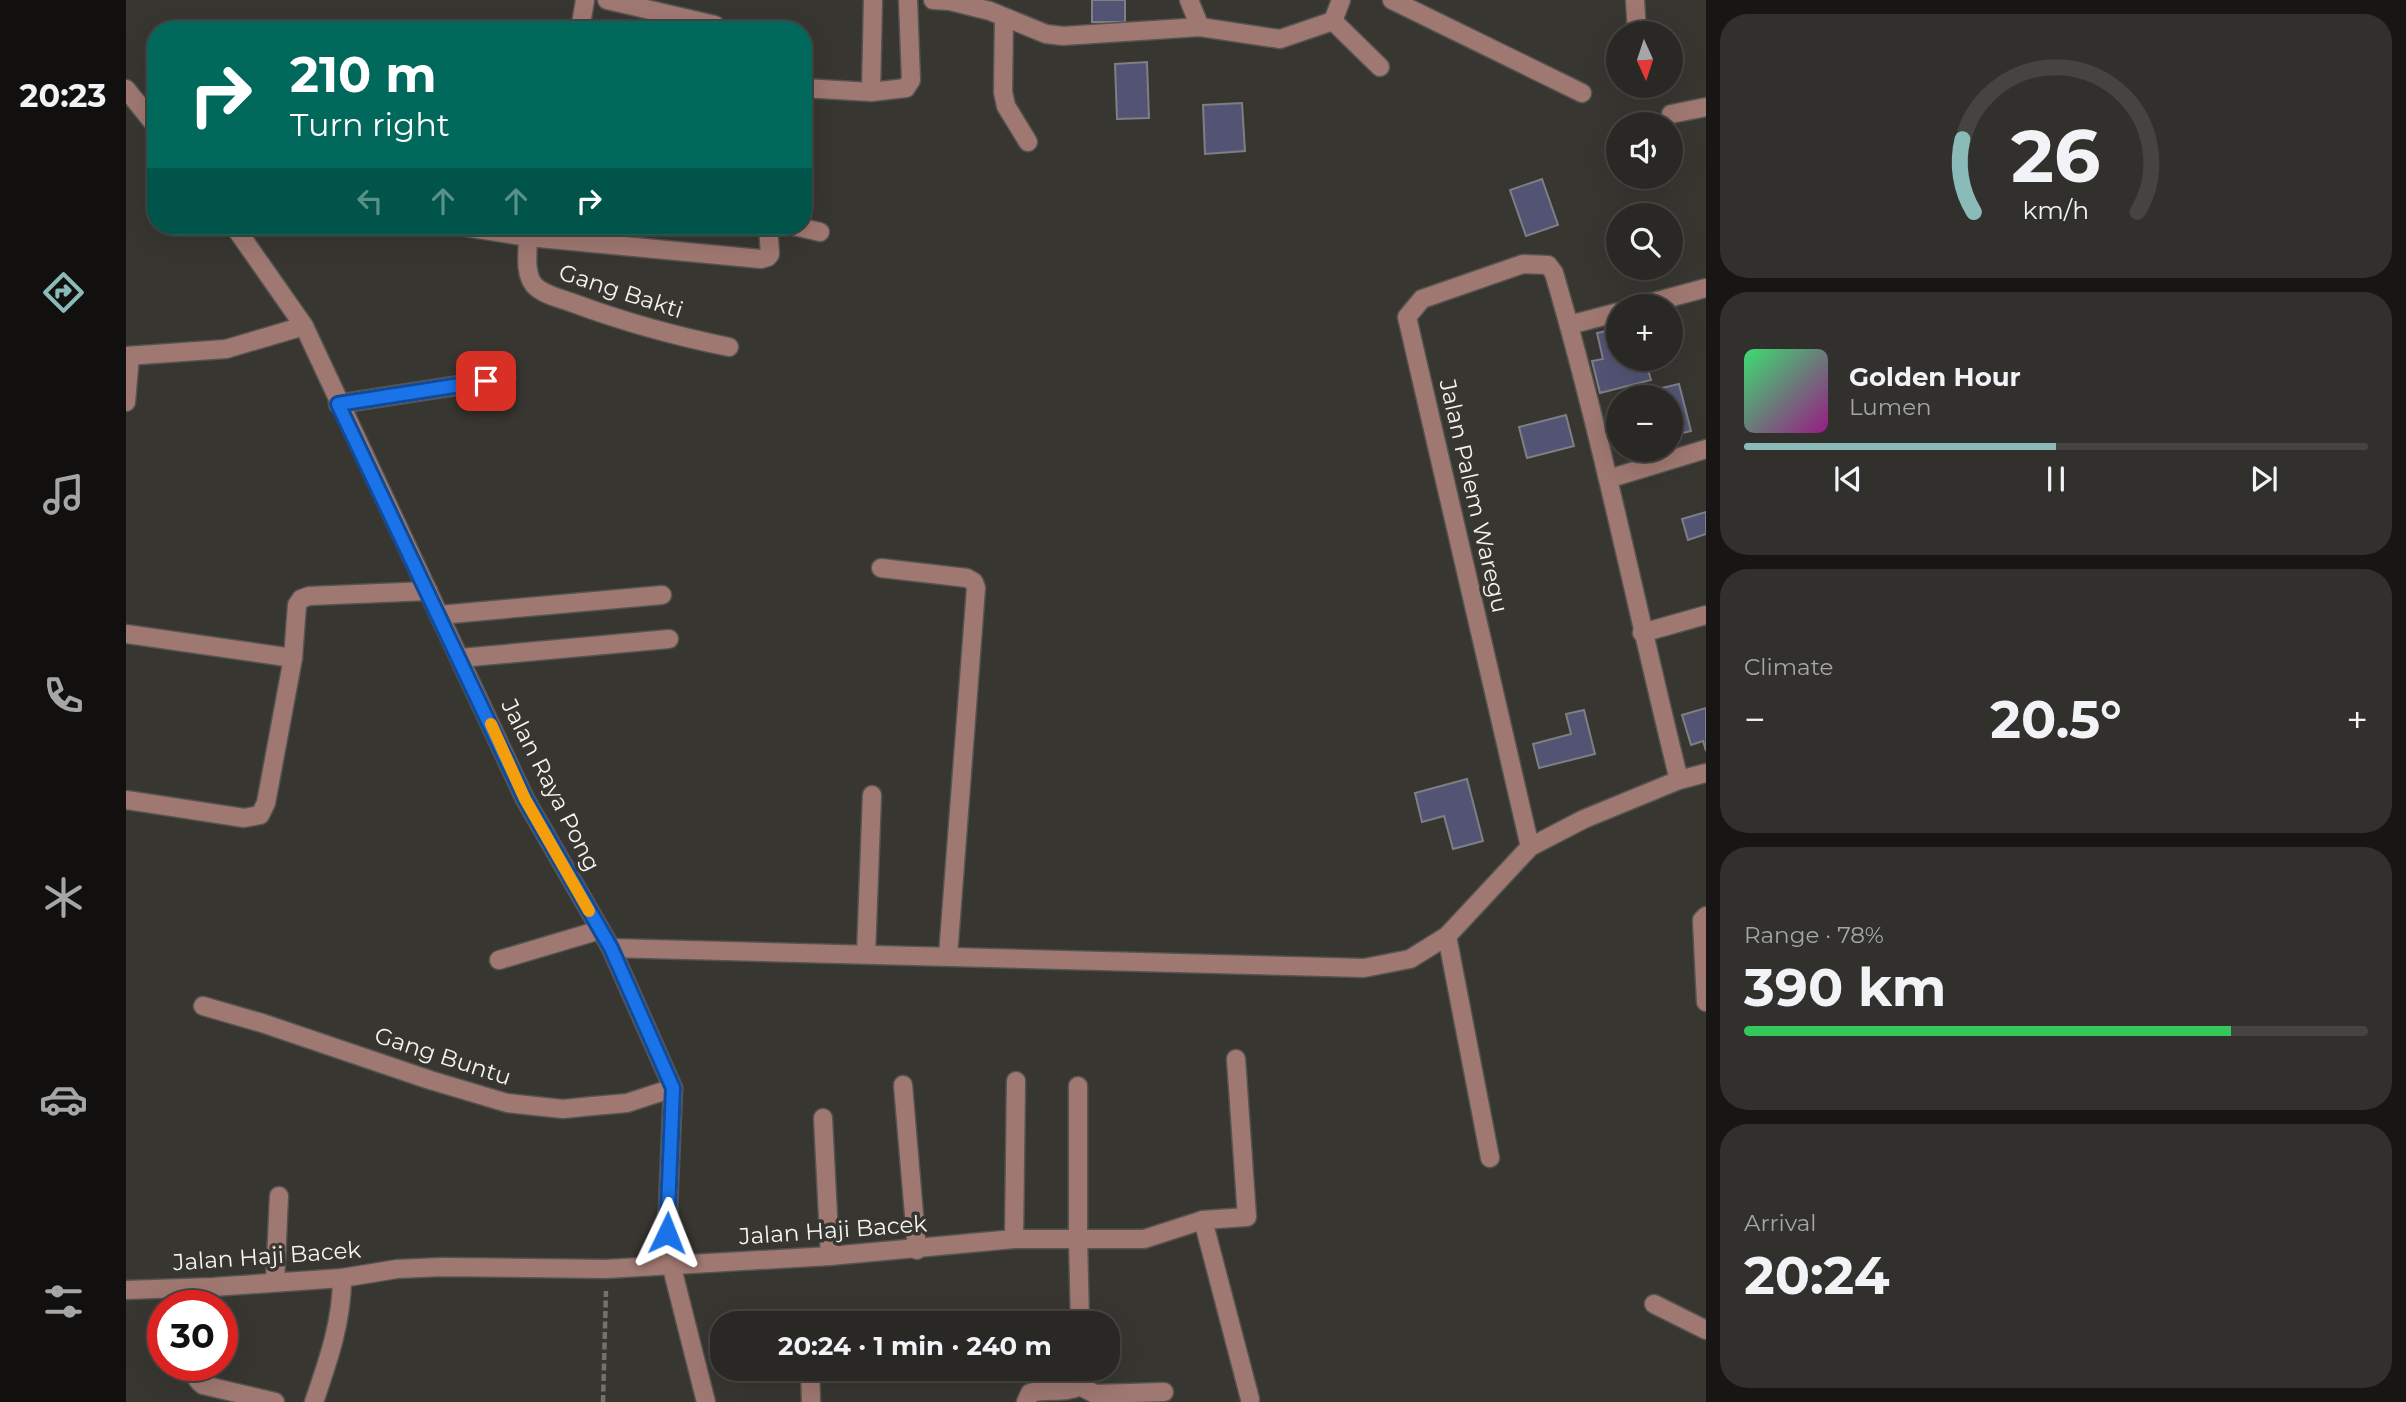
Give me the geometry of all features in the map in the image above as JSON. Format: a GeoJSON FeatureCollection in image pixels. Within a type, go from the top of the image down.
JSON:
{"type":"FeatureCollection","features":[{"type":"Feature","properties":{"kind":"street"},"geometry":{"type":"LineString","coordinates":[[582,21],[585,0]]}},
{"type":"Feature","properties":{"kind":"street"},"geometry":{"type":"LineString","coordinates":[[607,0],[698,21]]}},
{"type":"Feature","properties":{"kind":"street"},"geometry":{"type":"LineString","coordinates":[[871,92],[873,0]]}},
{"type":"Feature","properties":{"kind":"street"},"geometry":{"type":"LineString","coordinates":[[812,89],[871,92],[906,88],[911,80],[908,0]]}},
{"type":"Feature","properties":{"kind":"street"},"geometry":{"type":"LineString","coordinates":[[933,0],[995,10],[1046,34],[1063,36],[1200,27],[1280,39],[1332,21],[1341,0]]}},
{"type":"Feature","properties":{"kind":"street"},"geometry":{"type":"LineString","coordinates":[[1189,0],[1200,27]]}},
{"type":"Feature","properties":{"kind":"street"},"geometry":{"type":"LineString","coordinates":[[1392,0],[1582,93]]}},
{"type":"Feature","properties":{"kind":"street"},"geometry":{"type":"LineString","coordinates":[[1635,0],[1636,21]]}},
{"type":"Feature","properties":{"kind":"street"},"geometry":{"type":"LineString","coordinates":[[995,10],[1006,106],[1028,142]]}},
{"type":"Feature","properties":{"kind":"street"},"geometry":{"type":"LineString","coordinates":[[1332,21],[1380,66]]}},
{"type":"Feature","properties":{"kind":"street"},"geometry":{"type":"LineString","coordinates":[[126,89],[147,115]]}},
{"type":"Feature","properties":{"kind":"street"},"geometry":{"type":"LineString","coordinates":[[1681,112],[1706,107]]}},
{"type":"Feature","properties":{"kind":"street"},"geometry":{"type":"LineString","coordinates":[[812,230],[820,232]]}},
{"type":"Feature","properties":{"kind":"street","name":"Jalan Raya Pong"},"geometry":{"type":"LineString","coordinates":[[240,235],[304,326],[338,404],[525,799],[611,948],[673,1088],[667,1233],[671,1264],[706,1402]]}},
{"type":"Feature","properties":{"kind":"street"},"geometry":{"type":"LineString","coordinates":[[515,235],[761,259],[770,254],[769,235]]}},
{"type":"Feature","properties":{"kind":"street","name":"Gang Bakti"},"geometry":{"type":"LineString","coordinates":[[528,237],[528,273],[533,284],[543,292],[607,316],[729,346]]}},
{"type":"Feature","properties":{"kind":"street","name":"Jalan Palem Waregu"},"geometry":{"type":"LineString","coordinates":[[1530,847],[1407,317],[1422,299],[1523,264],[1548,265],[1554,273],[1569,325]]}},
{"type":"Feature","properties":{"kind":"street"},"geometry":{"type":"LineString","coordinates":[[1683,294],[1706,288]]}},
{"type":"Feature","properties":{"kind":"street"},"geometry":{"type":"LineString","coordinates":[[1606,315],[1569,325],[1679,780]]}},
{"type":"Feature","properties":{"kind":"street"},"geometry":{"type":"LineString","coordinates":[[126,402],[128,356],[226,349],[304,326]]}},
{"type":"Feature","properties":{"kind":"street"},"geometry":{"type":"LineString","coordinates":[[338,404],[506,378]]}},
{"type":"Feature","properties":{"kind":"street"},"geometry":{"type":"LineString","coordinates":[[1608,480],[1706,449]]}},
{"type":"Feature","properties":{"kind":"street"},"geometry":{"type":"LineString","coordinates":[[881,568],[967,578],[974,582],[976,588],[948,956]]}},
{"type":"Feature","properties":{"kind":"street"},"geometry":{"type":"LineString","coordinates":[[126,800],[244,818],[260,815],[266,803],[293,658],[297,605],[301,599],[309,596],[428,591]]}},
{"type":"Feature","properties":{"kind":"street"},"geometry":{"type":"LineString","coordinates":[[439,615],[662,595]]}},
{"type":"Feature","properties":{"kind":"street"},"geometry":{"type":"LineString","coordinates":[[1642,633],[1706,615]]}},
{"type":"Feature","properties":{"kind":"street"},"geometry":{"type":"LineString","coordinates":[[126,634],[293,658]]}},
{"type":"Feature","properties":{"kind":"street"},"geometry":{"type":"LineString","coordinates":[[460,658],[669,639]]}},
{"type":"Feature","properties":{"kind":"street"},"geometry":{"type":"LineString","coordinates":[[611,948],[1363,968],[1410,959],[1447,936],[1530,847],[1584,819],[1679,780],[1706,774]]}},
{"type":"Feature","properties":{"kind":"street"},"geometry":{"type":"LineString","coordinates":[[866,954],[872,795]]}},
{"type":"Feature","properties":{"kind":"street"},"geometry":{"type":"LineString","coordinates":[[1706,916],[1702,920],[1706,1002]]}},
{"type":"Feature","properties":{"kind":"street"},"geometry":{"type":"LineString","coordinates":[[499,960],[600,930]]}},
{"type":"Feature","properties":{"kind":"street"},"geometry":{"type":"LineString","coordinates":[[1447,936],[1490,1158]]}},
{"type":"Feature","properties":{"kind":"street","name":"Gang Buntu"},"geometry":{"type":"LineString","coordinates":[[203,1006],[507,1103],[563,1109],[593,1107],[627,1103],[673,1088]]}},
{"type":"Feature","properties":{"kind":"street","name":"Jalan Haji Bacek"},"geometry":{"type":"LineString","coordinates":[[126,1290],[342,1278],[397,1269],[606,1269],[917,1250],[1014,1239],[1144,1239],[1203,1220],[1247,1217],[1236,1059]]}},
{"type":"Feature","properties":{"kind":"street"},"geometry":{"type":"LineString","coordinates":[[1014,1239],[1016,1081]]}},
{"type":"Feature","properties":{"kind":"street"},"geometry":{"type":"LineString","coordinates":[[903,1085],[917,1250]]}},
{"type":"Feature","properties":{"kind":"street"},"geometry":{"type":"LineString","coordinates":[[1078,1086],[1080,1311]]}},
{"type":"Feature","properties":{"kind":"street"},"geometry":{"type":"LineString","coordinates":[[823,1118],[830,1256]]}},
{"type":"Feature","properties":{"kind":"street"},"geometry":{"type":"LineString","coordinates":[[275,1282],[279,1196]]}},
{"type":"Feature","properties":{"kind":"street"},"geometry":{"type":"LineString","coordinates":[[1203,1220],[1250,1399]]}},
{"type":"Feature","properties":{"kind":"street"},"geometry":{"type":"LineString","coordinates":[[314,1402],[341,1314],[342,1278]]}},
{"type":"Feature","properties":{"kind":"street"},"geometry":{"type":"LineString","coordinates":[[1654,1304],[1706,1330]]}},
{"type":"Feature","properties":{"kind":"street"},"geometry":{"type":"LineString","coordinates":[[198,1381],[204,1385],[275,1402]]}},
{"type":"Feature","properties":{"kind":"street"},"geometry":{"type":"LineString","coordinates":[[810,1381],[811,1402]]}},
{"type":"Feature","properties":{"kind":"street"},"geometry":{"type":"LineString","coordinates":[[1026,1402],[1030,1393],[1073,1390],[1079,1381]]}},
{"type":"Feature","properties":{"kind":"street"},"geometry":{"type":"LineString","coordinates":[[1084,1381],[1095,1394],[1164,1392]]}},
{"type":"Feature","properties":{"kind":"path"},"geometry":{"type":"LineString","coordinates":[[603,1402],[606,1269]]}},
{"type":"Feature","properties":{"kind":"building"},"geometry":{"type":"Polygon","coordinates":[[[1092,0],[1125,0],[1125,22],[1092,22],[1092,0]]]}},
{"type":"Feature","properties":{"kind":"building"},"geometry":{"type":"Polygon","coordinates":[[[1147,62],[1149,118],[1117,119],[1115,64],[1147,62]]]}},
{"type":"Feature","properties":{"kind":"building"},"geometry":{"type":"Polygon","coordinates":[[[1242,103],[1245,151],[1205,154],[1203,105],[1242,103]]]}},
{"type":"Feature","properties":{"kind":"building"},"geometry":{"type":"Polygon","coordinates":[[[1542,179],[1558,225],[1526,236],[1510,190],[1542,179]]]}},
{"type":"Feature","properties":{"kind":"building"},"geometry":{"type":"Polygon","coordinates":[[[1606,331],[1606,371],[1648,371],[1651,380],[1631,385],[1606,385],[1606,391],[1600,393],[1592,361],[1603,359],[1597,333],[1606,331]]]}},
{"type":"Feature","properties":{"kind":"building"},"geometry":{"type":"Polygon","coordinates":[[[1683,400],[1691,431],[1683,433],[1683,400]]]}},
{"type":"Feature","properties":{"kind":"building"},"geometry":{"type":"Polygon","coordinates":[[[1566,415],[1574,446],[1527,458],[1519,427],[1566,415]]]}},
{"type":"Feature","properties":{"kind":"building"},"geometry":{"type":"Polygon","coordinates":[[[1706,512],[1706,534],[1688,540],[1682,519],[1706,512]]]}},
{"type":"Feature","properties":{"kind":"building"},"geometry":{"type":"Polygon","coordinates":[[[1706,708],[1706,751],[1703,741],[1691,745],[1682,715],[1706,708]]]}},
{"type":"Feature","properties":{"kind":"building"},"geometry":{"type":"Polygon","coordinates":[[[1584,710],[1595,754],[1539,768],[1533,744],[1571,734],[1566,714],[1584,710]]]}},
{"type":"Feature","properties":{"kind":"building"},"geometry":{"type":"Polygon","coordinates":[[[1467,779],[1483,841],[1453,849],[1444,816],[1422,822],[1415,793],[1467,779]]]}},
{"type":"Feature","properties":{"kind":"slow traffic"},"geometry":{"type":"LineString","coordinates":[[491,724],[525,799],[589,911]]}},
{"type":"Feature","properties":{"kind":"route"},"geometry":{"type":"LineString","coordinates":[[486,381],[338,404],[525,799],[611,948],[673,1088],[667,1233]]}}]}
